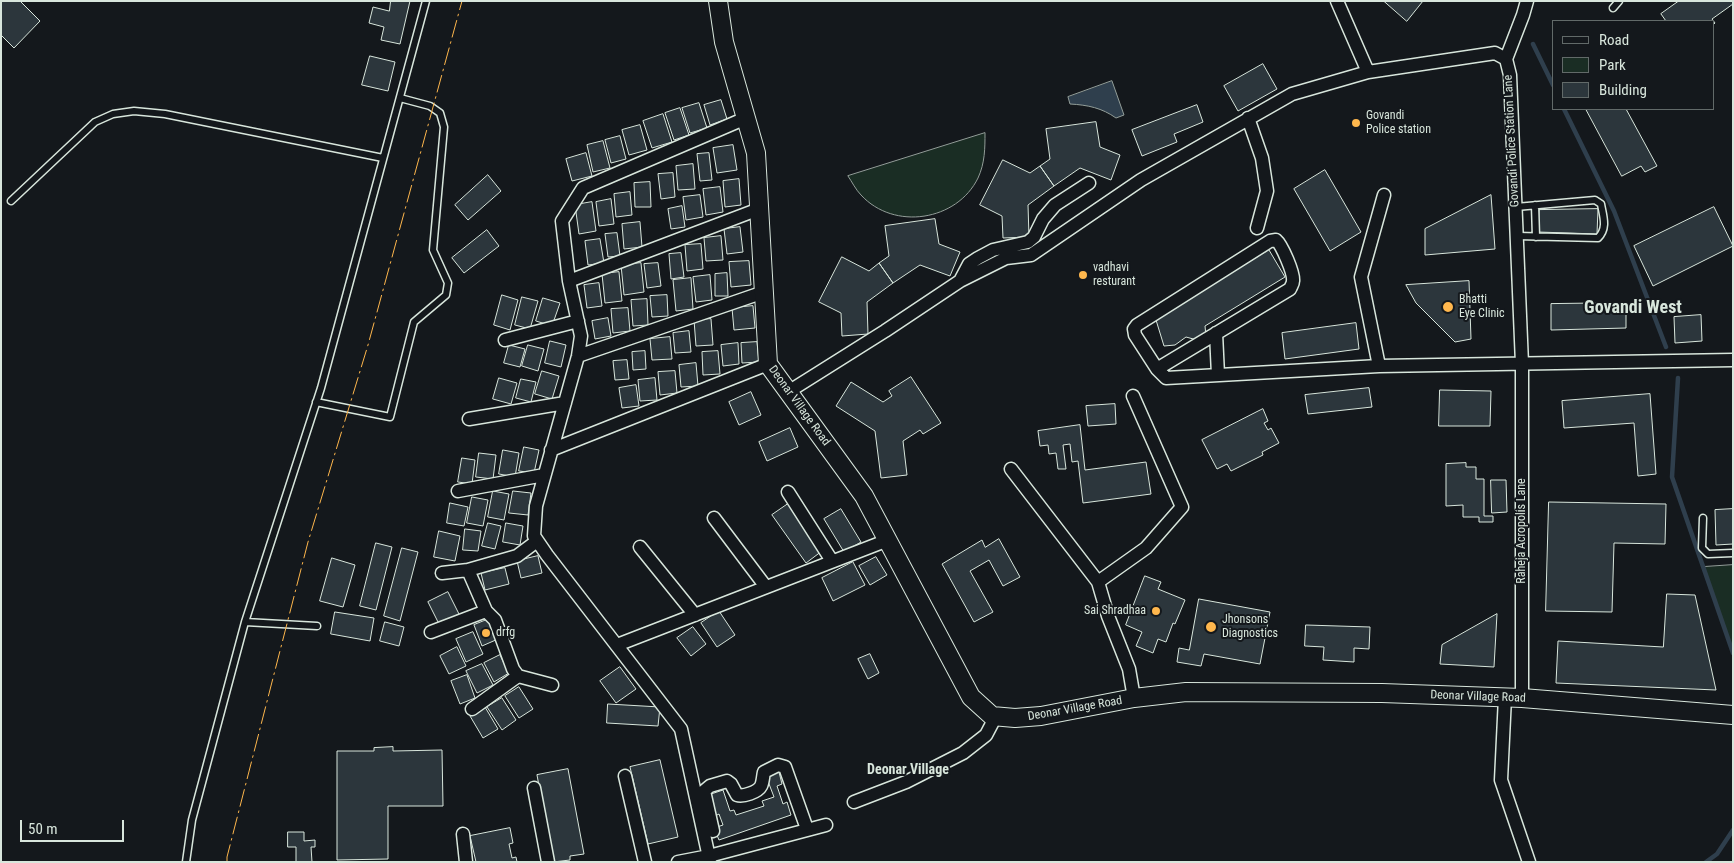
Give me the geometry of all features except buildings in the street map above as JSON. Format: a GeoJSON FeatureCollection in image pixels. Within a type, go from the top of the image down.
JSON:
{"type":"FeatureCollection","features":[{"type":"Feature","properties":{"kind":"main road","name":"Deonar Village Road"},"geometry":{"type":"LineString","coordinates":[[718,1],[724,42],[756,153],[768,364],[864,496],[971,697],[992,716],[1015,718],[1041,716],[1134,698],[1186,692],[1382,693],[1514,698],[1733,715]]}},
{"type":"Feature","properties":{"kind":"street"},"geometry":{"type":"LineString","coordinates":[[1337,1],[1368,72]]}},
{"type":"Feature","properties":{"kind":"street"},"geometry":{"type":"LineString","coordinates":[[1506,59],[1527,1]]}},
{"type":"Feature","properties":{"kind":"street","name":"Govandi Police Station Lane"},"geometry":{"type":"LineString","coordinates":[[960,281],[1006,258],[1031,255],[1141,180],[1292,94],[1368,72],[1496,53],[1506,59],[1510,75],[1522,364]]}},
{"type":"Feature","properties":{"kind":"street"},"geometry":{"type":"LineString","coordinates":[[709,859],[681,728],[534,536],[536,506],[582,336],[569,281],[562,221],[583,188],[746,118]]}},
{"type":"Feature","properties":{"kind":"street"},"geometry":{"type":"LineString","coordinates":[[1248,118],[1262,158],[1268,191],[1257,228]]}},
{"type":"Feature","properties":{"kind":"street"},"geometry":{"type":"LineString","coordinates":[[788,392],[960,281],[969,264],[978,258],[993,250],[1028,242],[1034,237],[1043,219],[1055,206],[1089,183]]}},
{"type":"Feature","properties":{"kind":"street"},"geometry":{"type":"LineString","coordinates":[[1379,366],[1361,277],[1384,195]]}},
{"type":"Feature","properties":{"kind":"street"},"geometry":{"type":"LineString","coordinates":[[569,281],[759,209]]}},
{"type":"Feature","properties":{"kind":"street"},"geometry":{"type":"LineString","coordinates":[[1157,369],[1290,289],[1293,276],[1281,244],[1276,240],[1270,241],[1136,325],[1135,335],[1157,369],[1166,378],[1379,366],[1733,360]]}},
{"type":"Feature","properties":{"kind":"street"},"geometry":{"type":"LineString","coordinates":[[578,356],[764,292]]}},
{"type":"Feature","properties":{"kind":"street"},"geometry":{"type":"LineString","coordinates":[[505,340],[578,321]]}},
{"type":"Feature","properties":{"kind":"street"},"geometry":{"type":"LineString","coordinates":[[1216,333],[1218,375]]}},
{"type":"Feature","properties":{"kind":"street"},"geometry":{"type":"LineString","coordinates":[[551,450],[768,364]]}},
{"type":"Feature","properties":{"kind":"street","name":"Raheja Acropolis Lane"},"geometry":{"type":"LineString","coordinates":[[1522,364],[1514,698],[1501,780],[1529,862]]}},
{"type":"Feature","properties":{"kind":"street"},"geometry":{"type":"LineString","coordinates":[[1098,582],[1146,548],[1182,507],[1133,396]]}},
{"type":"Feature","properties":{"kind":"street"},"geometry":{"type":"LineString","coordinates":[[469,419],[564,403]]}},
{"type":"Feature","properties":{"kind":"street"},"geometry":{"type":"LineString","coordinates":[[1011,469],[1098,582],[1108,616],[1129,669],[1134,698]]}},
{"type":"Feature","properties":{"kind":"street"},"geometry":{"type":"LineString","coordinates":[[458,491],[544,476]]}},
{"type":"Feature","properties":{"kind":"street"},"geometry":{"type":"LineString","coordinates":[[788,492],[832,562]]}},
{"type":"Feature","properties":{"kind":"street"},"geometry":{"type":"LineString","coordinates":[[714,518],[766,587]]}},
{"type":"Feature","properties":{"kind":"street"},"geometry":{"type":"LineString","coordinates":[[616,645],[888,540]]}},
{"type":"Feature","properties":{"kind":"street"},"geometry":{"type":"LineString","coordinates":[[442,572],[468,570],[474,566],[517,556],[537,541]]}},
{"type":"Feature","properties":{"kind":"street"},"geometry":{"type":"LineString","coordinates":[[640,547],[695,615]]}},
{"type":"Feature","properties":{"kind":"street"},"geometry":{"type":"LineString","coordinates":[[468,570],[486,611],[495,620],[513,669],[518,676],[552,684]]}},
{"type":"Feature","properties":{"kind":"street"},"geometry":{"type":"LineString","coordinates":[[430,632],[486,611]]}},
{"type":"Feature","properties":{"kind":"street"},"geometry":{"type":"LineString","coordinates":[[472,708],[518,676]]}},
{"type":"Feature","properties":{"kind":"street"},"geometry":{"type":"LineString","coordinates":[[854,802],[906,782],[963,753],[986,735],[996,716]]}},
{"type":"Feature","properties":{"kind":"street"},"geometry":{"type":"LineString","coordinates":[[713,831],[704,790],[710,786],[727,781],[731,784],[737,795],[742,796],[758,790],[761,786],[764,772],[778,765],[785,767],[807,829]]}},
{"type":"Feature","properties":{"kind":"street"},"geometry":{"type":"LineString","coordinates":[[625,776],[645,862]]}},
{"type":"Feature","properties":{"kind":"street"},"geometry":{"type":"LineString","coordinates":[[534,788],[548,862]]}},
{"type":"Feature","properties":{"kind":"street"},"geometry":{"type":"LineString","coordinates":[[678,862],[709,859],[826,825]]}},
{"type":"Feature","properties":{"kind":"street"},"geometry":{"type":"LineString","coordinates":[[463,834],[466,862]]}},
{"type":"Feature","properties":{"kind":"lane"},"geometry":{"type":"LineString","coordinates":[[186,862],[192,820],[245,622],[316,402],[426,1]]}},
{"type":"Feature","properties":{"kind":"lane"},"geometry":{"type":"LineString","coordinates":[[1613,8],[1619,1]]}},
{"type":"Feature","properties":{"kind":"lane"},"geometry":{"type":"LineString","coordinates":[[316,402],[390,417],[414,322],[446,295],[448,283],[433,250],[444,127],[440,113],[430,106],[400,98]]}},
{"type":"Feature","properties":{"kind":"lane"},"geometry":{"type":"LineString","coordinates":[[11,201],[95,122],[113,114],[134,111],[165,114],[383,158]]}},
{"type":"Feature","properties":{"kind":"lane"},"geometry":{"type":"LineString","coordinates":[[1516,207],[1595,200],[1601,204],[1604,227],[1603,233],[1598,238],[1517,236]]}},
{"type":"Feature","properties":{"kind":"lane"},"geometry":{"type":"LineString","coordinates":[[1535,205],[1536,236]]}},
{"type":"Feature","properties":{"kind":"lane"},"geometry":{"type":"LineString","coordinates":[[1703,518],[1702,548],[1708,554],[1733,553]]}},
{"type":"Feature","properties":{"kind":"lane"},"geometry":{"type":"LineString","coordinates":[[245,622],[317,626]]}},
{"type":"Feature","properties":{"kind":"green space"},"geometry":{"type":"Polygon","coordinates":[[[985,133],[985,150],[978,178],[968,193],[956,204],[940,212],[924,216],[907,217],[890,214],[875,206],[861,195],[848,176],[985,133]]]}},
{"type":"Feature","properties":{"kind":"green space"},"geometry":{"type":"Polygon","coordinates":[[[1733,565],[1733,652],[1703,567],[1733,565]]]}},
{"type":"Feature","properties":{"kind":"water"},"geometry":{"type":"Polygon","coordinates":[[[1112,81],[1124,115],[1116,118],[1094,108],[1070,104],[1068,97],[1112,81]]]}},
{"type":"Feature","properties":{"kind":"waterway"},"geometry":{"type":"LineString","coordinates":[[1533,44],[1552,83]]}},
{"type":"Feature","properties":{"kind":"waterway"},"geometry":{"type":"LineString","coordinates":[[1564,110],[1614,211],[1666,347]]}},
{"type":"Feature","properties":{"kind":"waterway"},"geometry":{"type":"LineString","coordinates":[[1678,378],[1672,477],[1733,653]]}},
{"type":"Feature","properties":{"kind":"waterway"},"geometry":{"type":"LineString","coordinates":[[1706,862],[1717,854],[1733,830]]}},
{"type":"Feature","properties":{"kind":"power"},"geometry":{"type":"LineString","coordinates":[[227,862],[308,542],[368,345],[462,1]]}},
{"type":"Feature","properties":{"kind":"place","name":"Govandi Police station"},"geometry":{"type":"Point","coordinates":[1356,123]}},
{"type":"Feature","properties":{"kind":"place","name":"vadhavi resturant"},"geometry":{"type":"Point","coordinates":[1083,275]}},
{"type":"Feature","properties":{"kind":"place","name":"Bhatti Eye Clinic"},"geometry":{"type":"Point","coordinates":[1448,307]}},
{"type":"Feature","properties":{"kind":"place","name":"Sai Shradhaa"},"geometry":{"type":"Point","coordinates":[1156,611]}},
{"type":"Feature","properties":{"kind":"place","name":"Jhonsons Diagnostics"},"geometry":{"type":"Point","coordinates":[1211,627]}},
{"type":"Feature","properties":{"kind":"place","name":"drfg"},"geometry":{"type":"Point","coordinates":[486,633]}},
{"type":"Feature","properties":{"kind":"district","name":"Govandi West"},"geometry":{"type":"Point","coordinates":[1633,308]}},
{"type":"Feature","properties":{"kind":"district","name":"Deonar Village"},"geometry":{"type":"Point","coordinates":[908,770]}}]}
